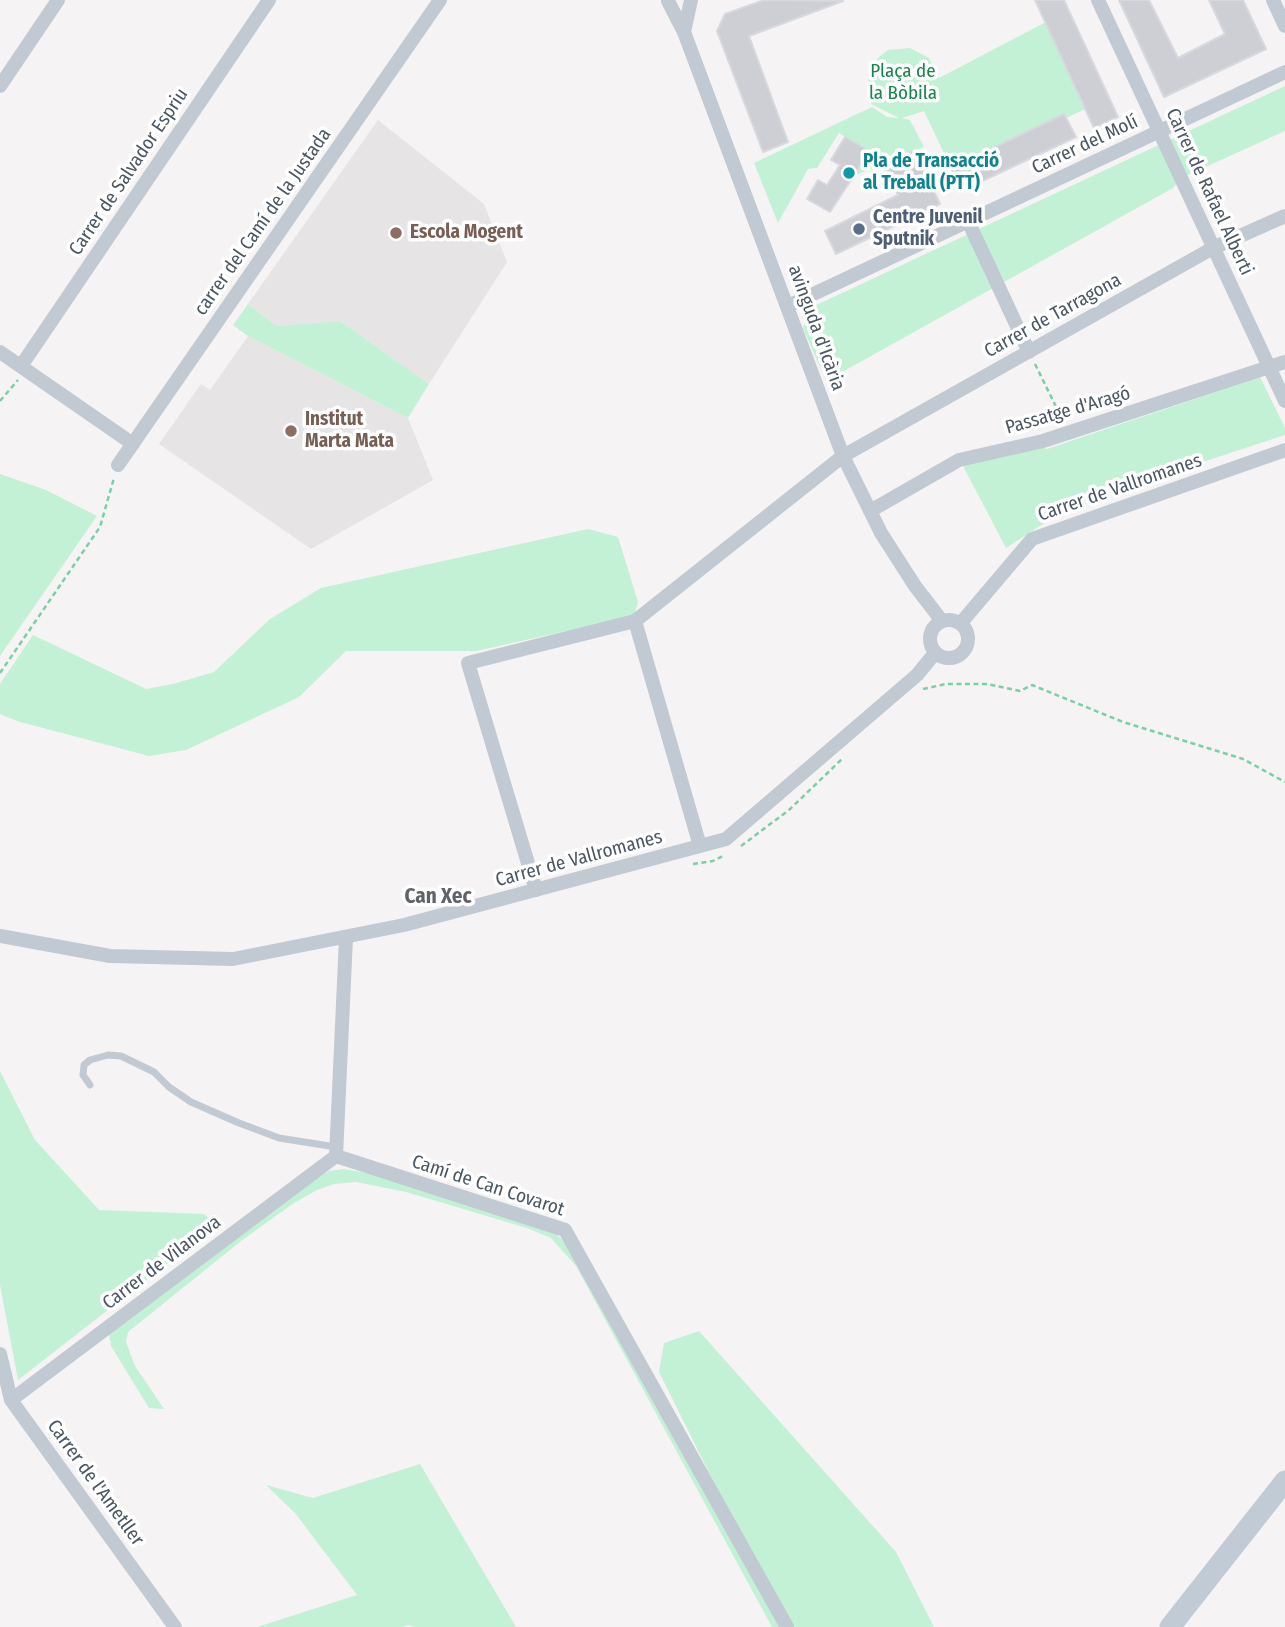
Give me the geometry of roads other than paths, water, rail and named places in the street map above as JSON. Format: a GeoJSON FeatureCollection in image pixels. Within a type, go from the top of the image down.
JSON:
{"type":"FeatureCollection","features":[{"type":"Feature","properties":{"kind":"street"},"geometry":{"type":"LineString","coordinates":[[0,86],[58,0]]}},
{"type":"Feature","properties":{"kind":"street","name":"Carrer de Salvador Espriu"},"geometry":{"type":"LineString","coordinates":[[24,369],[269,0]]}},
{"type":"Feature","properties":{"kind":"street","name":"carrer del Camí de la Justada"},"geometry":{"type":"LineString","coordinates":[[118,465],[440,0]]}},
{"type":"Feature","properties":{"kind":"street"},"geometry":{"type":"LineString","coordinates":[[666,1],[684,0]]}},
{"type":"Feature","properties":{"kind":"street"},"geometry":{"type":"LineString","coordinates":[[684,32],[691,0]]}},
{"type":"Feature","properties":{"kind":"street","name":"Carrer de Rafael Alberti"},"geometry":{"type":"LineString","coordinates":[[1098,0],[1285,401]]}},
{"type":"Feature","properties":{"kind":"street"},"geometry":{"type":"LineString","coordinates":[[1273,0],[1285,26]]}},
{"type":"Feature","properties":{"kind":"street","name":"avinguda d'Icària"},"geometry":{"type":"LineString","coordinates":[[666,1],[684,32],[843,456],[881,533],[915,586],[942,621]]}},
{"type":"Feature","properties":{"kind":"street","name":"Carrer del Molí"},"geometry":{"type":"LineString","coordinates":[[788,306],[1285,72]]}},
{"type":"Feature","properties":{"kind":"street","name":"Carrer de Tarragona"},"geometry":{"type":"LineString","coordinates":[[635,621],[843,456],[1213,248],[1285,216]]}},
{"type":"Feature","properties":{"kind":"street"},"geometry":{"type":"LineString","coordinates":[[968,221],[1029,352]]}},
{"type":"Feature","properties":{"kind":"street"},"geometry":{"type":"LineString","coordinates":[[0,352],[132,444]]}},
{"type":"Feature","properties":{"kind":"street","name":"Passatge d'Aragó"},"geometry":{"type":"LineString","coordinates":[[870,511],[959,460],[1043,441],[1285,362]]}},
{"type":"Feature","properties":{"kind":"street","name":"Carrer de Vallromanes"},"geometry":{"type":"LineString","coordinates":[[960,624],[1032,539],[1285,450]]}},
{"type":"Feature","properties":{"kind":"street"},"geometry":{"type":"LineString","coordinates":[[536,890],[468,663],[635,621],[700,846]]}},
{"type":"Feature","properties":{"kind":"street"},"geometry":{"type":"LineString","coordinates":[[942,621],[955,621],[960,624],[965,628],[968,640],[963,652],[958,656],[946,658],[935,653],[929,641],[937,624],[942,621]]}},
{"type":"Feature","properties":{"kind":"street","name":"Carrer de Vallromanes"},"geometry":{"type":"LineString","coordinates":[[0,936],[110,956],[233,960],[404,925],[726,839],[917,676],[935,653]]}},
{"type":"Feature","properties":{"kind":"street"},"geometry":{"type":"LineString","coordinates":[[336,1152],[346,938]]}},
{"type":"Feature","properties":{"kind":"street","name":"Carrer de Vilanova"},"geometry":{"type":"LineString","coordinates":[[11,1400],[336,1152]]}},
{"type":"Feature","properties":{"kind":"street","name":"Camí de Can Covarot"},"geometry":{"type":"LineString","coordinates":[[336,1152],[565,1230],[787,1627]]}},
{"type":"Feature","properties":{"kind":"street","name":"Carrer de l'Ametller"},"geometry":{"type":"LineString","coordinates":[[0,1354],[11,1400],[175,1627]]}},
{"type":"Feature","properties":{"kind":"street"},"geometry":{"type":"LineString","coordinates":[[1170,1627],[1285,1482]]}},
{"type":"Feature","properties":{"kind":"lane"},"geometry":{"type":"LineString","coordinates":[[90,1085],[83,1075],[84,1065],[108,1055],[121,1056],[154,1072],[169,1087],[191,1101],[239,1123],[279,1138],[336,1152]]}},
{"type":"Feature","properties":{"kind":"place","name":"Pla de Transacció al Treball (PTT)"},"geometry":{"type":"Point","coordinates":[849,173]}},
{"type":"Feature","properties":{"kind":"place","name":"Centre Juvenil Sputnik"},"geometry":{"type":"Point","coordinates":[859,229]}},
{"type":"Feature","properties":{"kind":"place","name":"Escola Mogent"},"geometry":{"type":"Point","coordinates":[396,233]}},
{"type":"Feature","properties":{"kind":"place","name":"Institut Marta Mata"},"geometry":{"type":"Point","coordinates":[291,431]}},
{"type":"Feature","properties":{"kind":"district","name":"Can Xec"},"geometry":{"type":"Point","coordinates":[438,897]}},
{"type":"Feature","properties":{"kind":"park label","name":"Plaça de la Bòbila"},"geometry":{"type":"Point","coordinates":[903,83]}}]}
